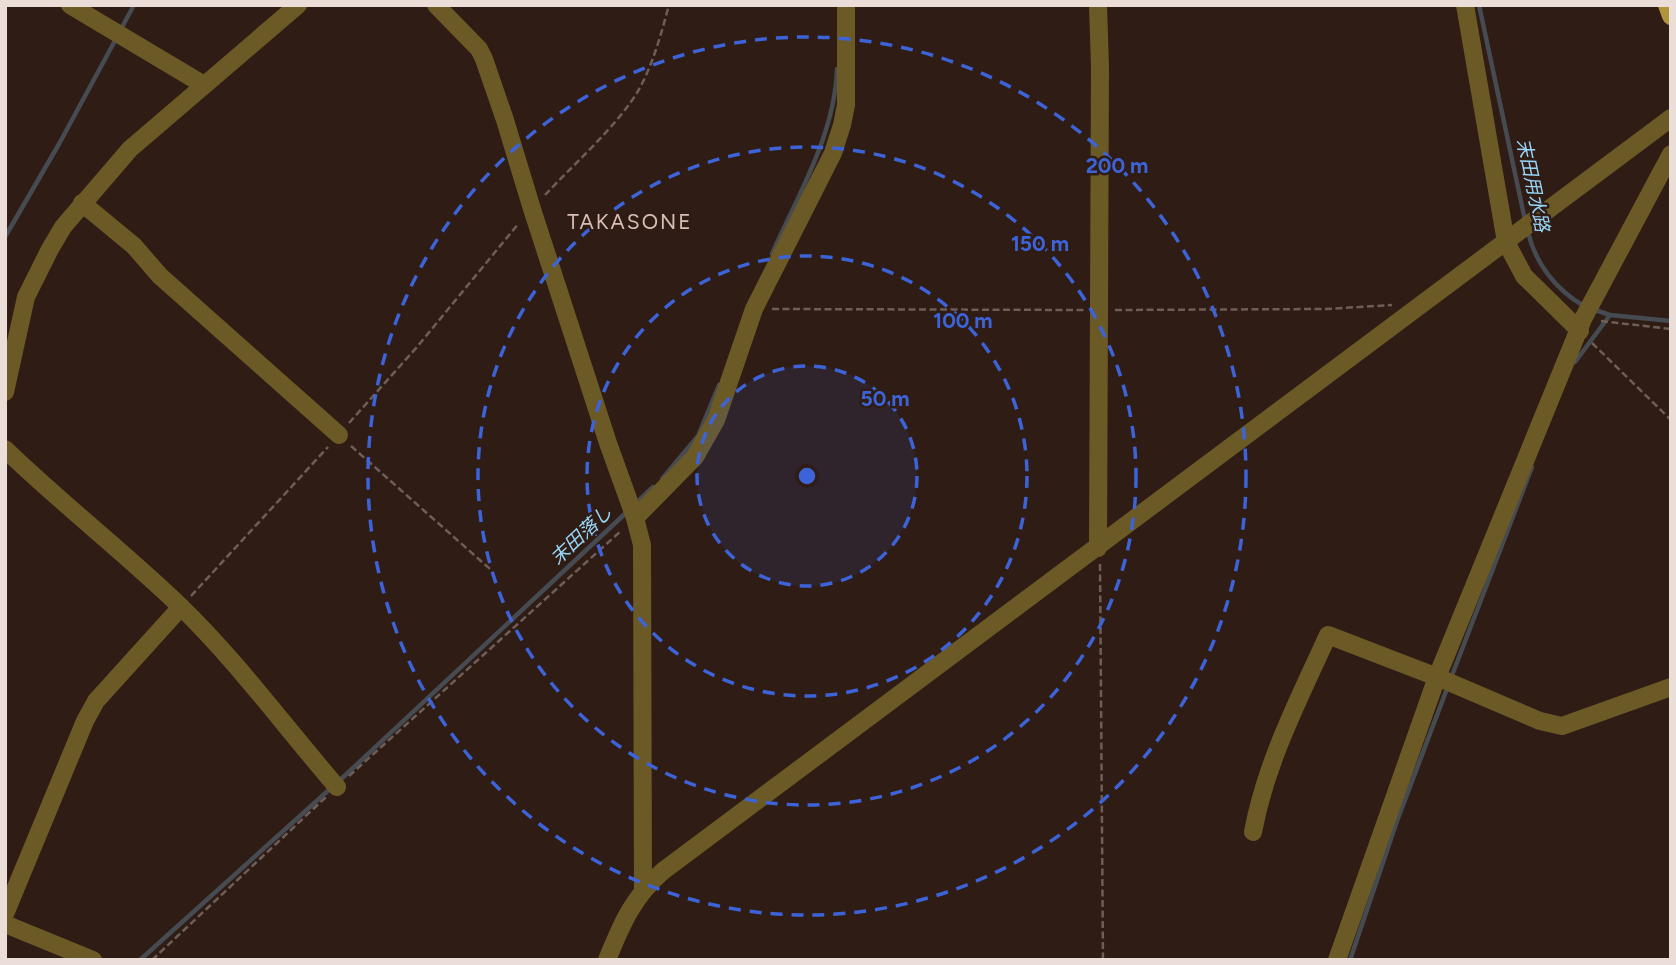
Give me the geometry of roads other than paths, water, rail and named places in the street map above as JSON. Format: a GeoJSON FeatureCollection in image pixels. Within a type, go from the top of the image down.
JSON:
{"type":"FeatureCollection","features":[{"type":"Feature","properties":{"kind":"main road"},"geometry":{"type":"LineString","coordinates":[[1667,5],[1671,16]]}},
{"type":"Feature","properties":{"kind":"street"},"geometry":{"type":"LineString","coordinates":[[70,5],[204,85]]}},
{"type":"Feature","properties":{"kind":"street"},"geometry":{"type":"LineString","coordinates":[[5,392],[26,296],[50,249],[82,203],[130,149],[298,5]]}},
{"type":"Feature","properties":{"kind":"street"},"geometry":{"type":"LineString","coordinates":[[436,5],[479,49],[484,59],[642,545],[643,888]]}},
{"type":"Feature","properties":{"kind":"street"},"geometry":{"type":"LineString","coordinates":[[635,518],[673,481],[700,448],[716,420],[754,309],[833,153],[846,105],[846,5]]}},
{"type":"Feature","properties":{"kind":"street"},"geometry":{"type":"LineString","coordinates":[[1098,5],[1098,548]]}},
{"type":"Feature","properties":{"kind":"street"},"geometry":{"type":"LineString","coordinates":[[1465,5],[1506,242],[1524,276],[1582,325]]}},
{"type":"Feature","properties":{"kind":"street"},"geometry":{"type":"LineString","coordinates":[[607,960],[623,920],[643,888],[1671,118]]}},
{"type":"Feature","properties":{"kind":"street"},"geometry":{"type":"LineString","coordinates":[[1338,960],[1582,325],[1671,154]]}},
{"type":"Feature","properties":{"kind":"street"},"geometry":{"type":"LineString","coordinates":[[82,203],[134,246],[169,285],[339,435]]}},
{"type":"Feature","properties":{"kind":"street"},"geometry":{"type":"LineString","coordinates":[[5,449],[181,607],[337,787]]}},
{"type":"Feature","properties":{"kind":"street"},"geometry":{"type":"LineString","coordinates":[[5,914],[85,721],[96,701],[181,607]]}},
{"type":"Feature","properties":{"kind":"street"},"geometry":{"type":"LineString","coordinates":[[1253,832],[1264,785],[1292,714],[1328,635],[1540,721],[1562,726],[1671,687]]}},
{"type":"Feature","properties":{"kind":"street"},"geometry":{"type":"LineString","coordinates":[[5,924],[93,960]]}},
{"type":"Feature","properties":{"kind":"waterway"},"geometry":{"type":"LineString","coordinates":[[121,29],[134,5]]}},
{"type":"Feature","properties":{"kind":"waterway","name":"末田用水路"},"geometry":{"type":"LineString","coordinates":[[1479,5],[1525,220]]}},
{"type":"Feature","properties":{"kind":"waterway"},"geometry":{"type":"LineString","coordinates":[[5,237],[117,37]]}},
{"type":"Feature","properties":{"kind":"waterway","name":"末田落し"},"geometry":{"type":"LineString","coordinates":[[772,254],[814,164],[830,117],[837,69]]}},
{"type":"Feature","properties":{"kind":"waterway","name":"末田用水路"},"geometry":{"type":"LineString","coordinates":[[1528,232],[1541,265],[1548,275],[1564,292],[1584,306]]}},
{"type":"Feature","properties":{"kind":"waterway","name":"末田用水路"},"geometry":{"type":"LineString","coordinates":[[1592,309],[1610,315],[1671,321]]}},
{"type":"Feature","properties":{"kind":"waterway"},"geometry":{"type":"LineString","coordinates":[[1575,362],[1610,315]]}},
{"type":"Feature","properties":{"kind":"waterway","name":"末田落し"},"geometry":{"type":"LineString","coordinates":[[662,479],[698,436],[719,385]]}},
{"type":"Feature","properties":{"kind":"waterway"},"geometry":{"type":"LineString","coordinates":[[1451,678],[1532,467]]}},
{"type":"Feature","properties":{"kind":"waterway","name":"末田落し"},"geometry":{"type":"LineString","coordinates":[[634,505],[653,487]]}},
{"type":"Feature","properties":{"kind":"waterway","name":"末田落し"},"geometry":{"type":"LineString","coordinates":[[338,782],[628,511]]}},
{"type":"Feature","properties":{"kind":"waterway"},"geometry":{"type":"LineString","coordinates":[[1350,960],[1397,821],[1448,686]]}},
{"type":"Feature","properties":{"kind":"waterway","name":"末田落し"},"geometry":{"type":"LineString","coordinates":[[140,960],[331,788]]}},
{"type":"Feature","properties":{"kind":"district","name":"TAKASONE"},"geometry":{"type":"Point","coordinates":[630,221]}}]}
